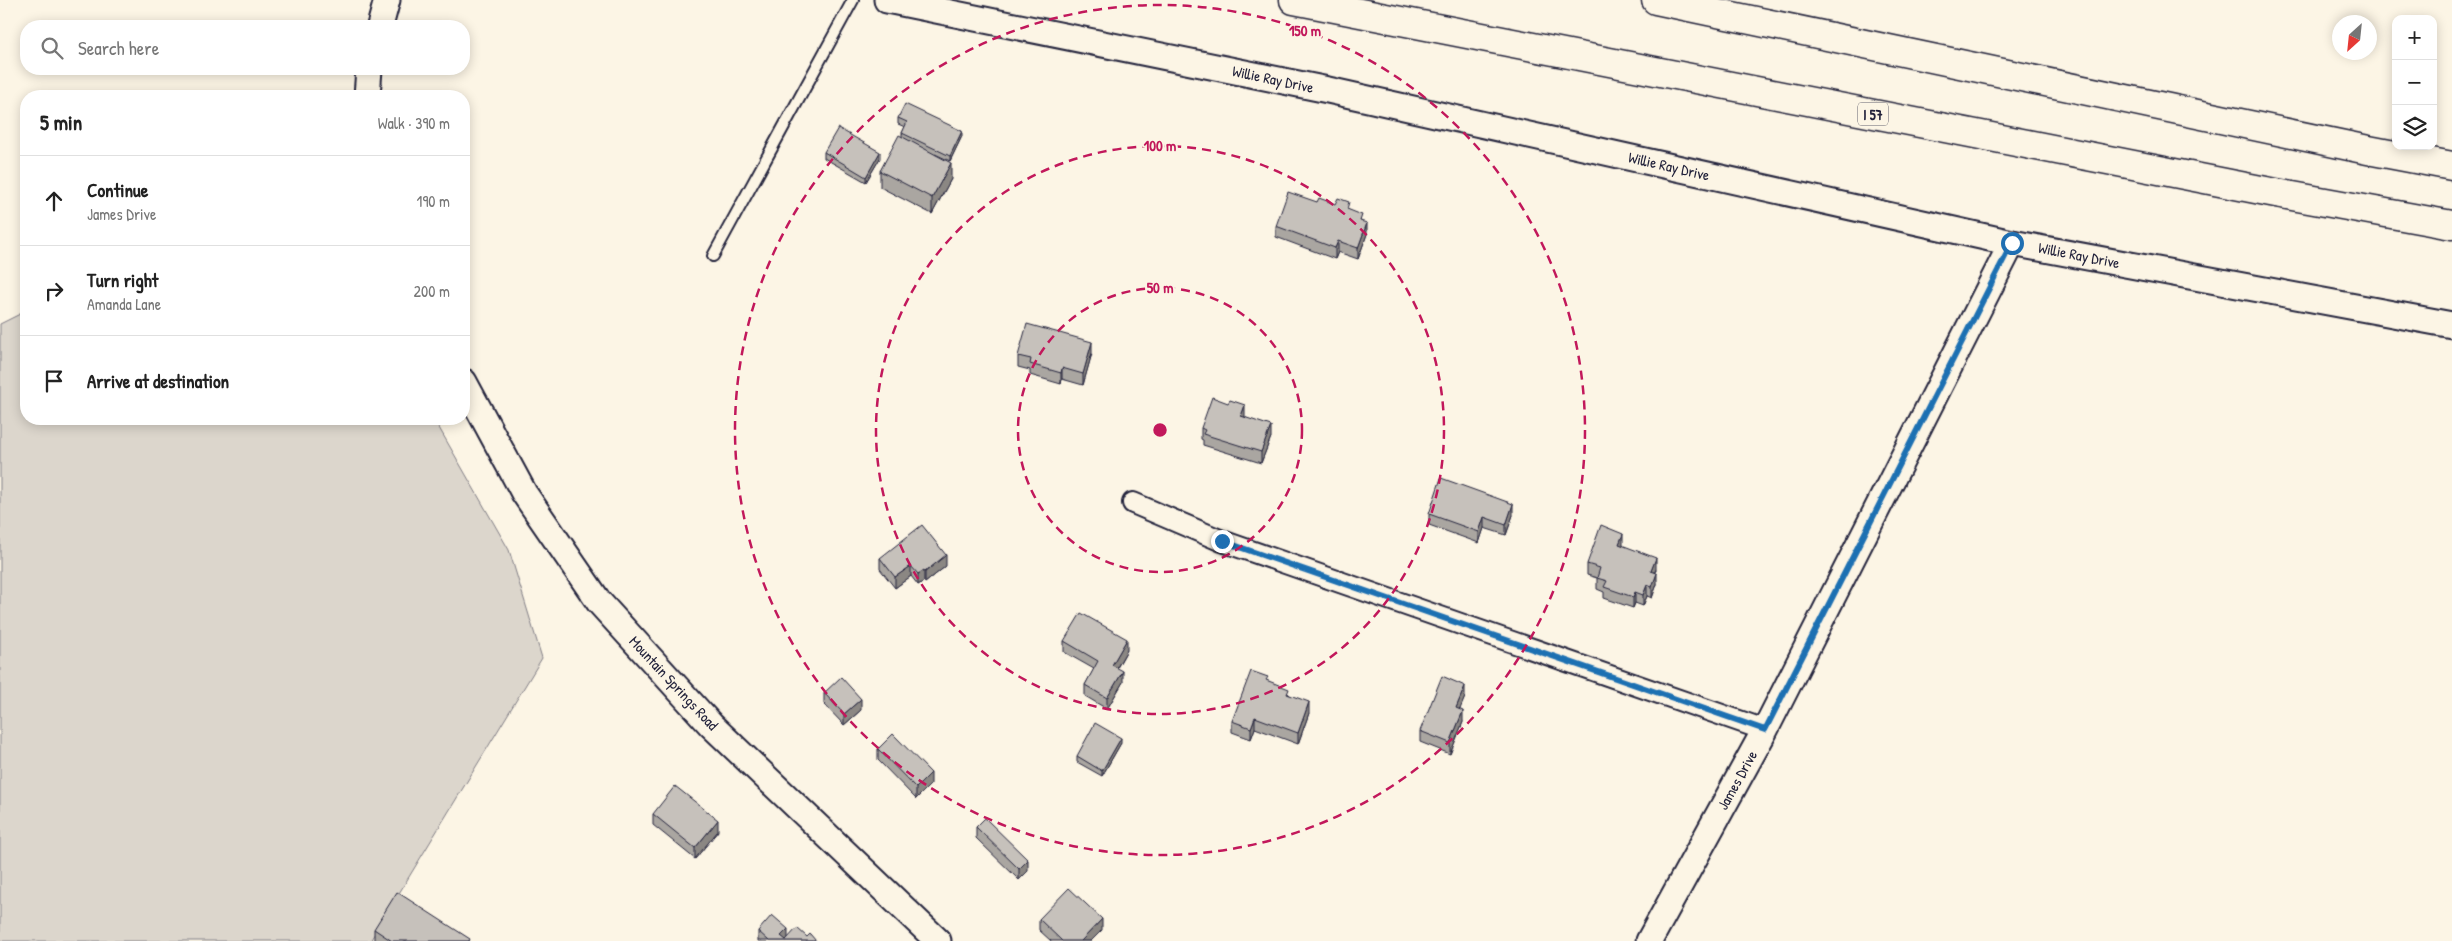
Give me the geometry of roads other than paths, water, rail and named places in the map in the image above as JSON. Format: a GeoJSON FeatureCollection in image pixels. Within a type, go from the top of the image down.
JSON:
{"type":"FeatureCollection","features":[{"type":"Feature","properties":{"kind":"highway","name":"I 57"},"geometry":{"type":"LineString","coordinates":[[1294,0],[2276,193],[2452,225]]}},
{"type":"Feature","properties":{"kind":"highway"},"geometry":{"type":"LineString","coordinates":[[1656,0],[2452,166]]}},
{"type":"Feature","properties":{"kind":"street"},"geometry":{"type":"LineString","coordinates":[[382,20],[387,0]]}},
{"type":"Feature","properties":{"kind":"street","name":"Willie Ray Drive"},"geometry":{"type":"LineString","coordinates":[[887,0],[1328,90],[2012,243],[2452,325]]}},
{"type":"Feature","properties":{"kind":"street"},"geometry":{"type":"LineString","coordinates":[[367,90],[369,75]]}},
{"type":"Feature","properties":{"kind":"street","name":"James Drive"},"geometry":{"type":"LineString","coordinates":[[1649,941],[1765,730],[2012,243]]}},
{"type":"Feature","properties":{"kind":"street","name":"Mountain Springs Road"},"geometry":{"type":"LineString","coordinates":[[470,393],[524,493],[599,602],[711,725],[938,941]]}},
{"type":"Feature","properties":{"kind":"street"},"geometry":{"type":"LineString","coordinates":[[1133,503],[1222,541],[1765,730]]}},
{"type":"Feature","properties":{"kind":"lane"},"geometry":{"type":"LineString","coordinates":[[714,256],[854,0]]}}]}
